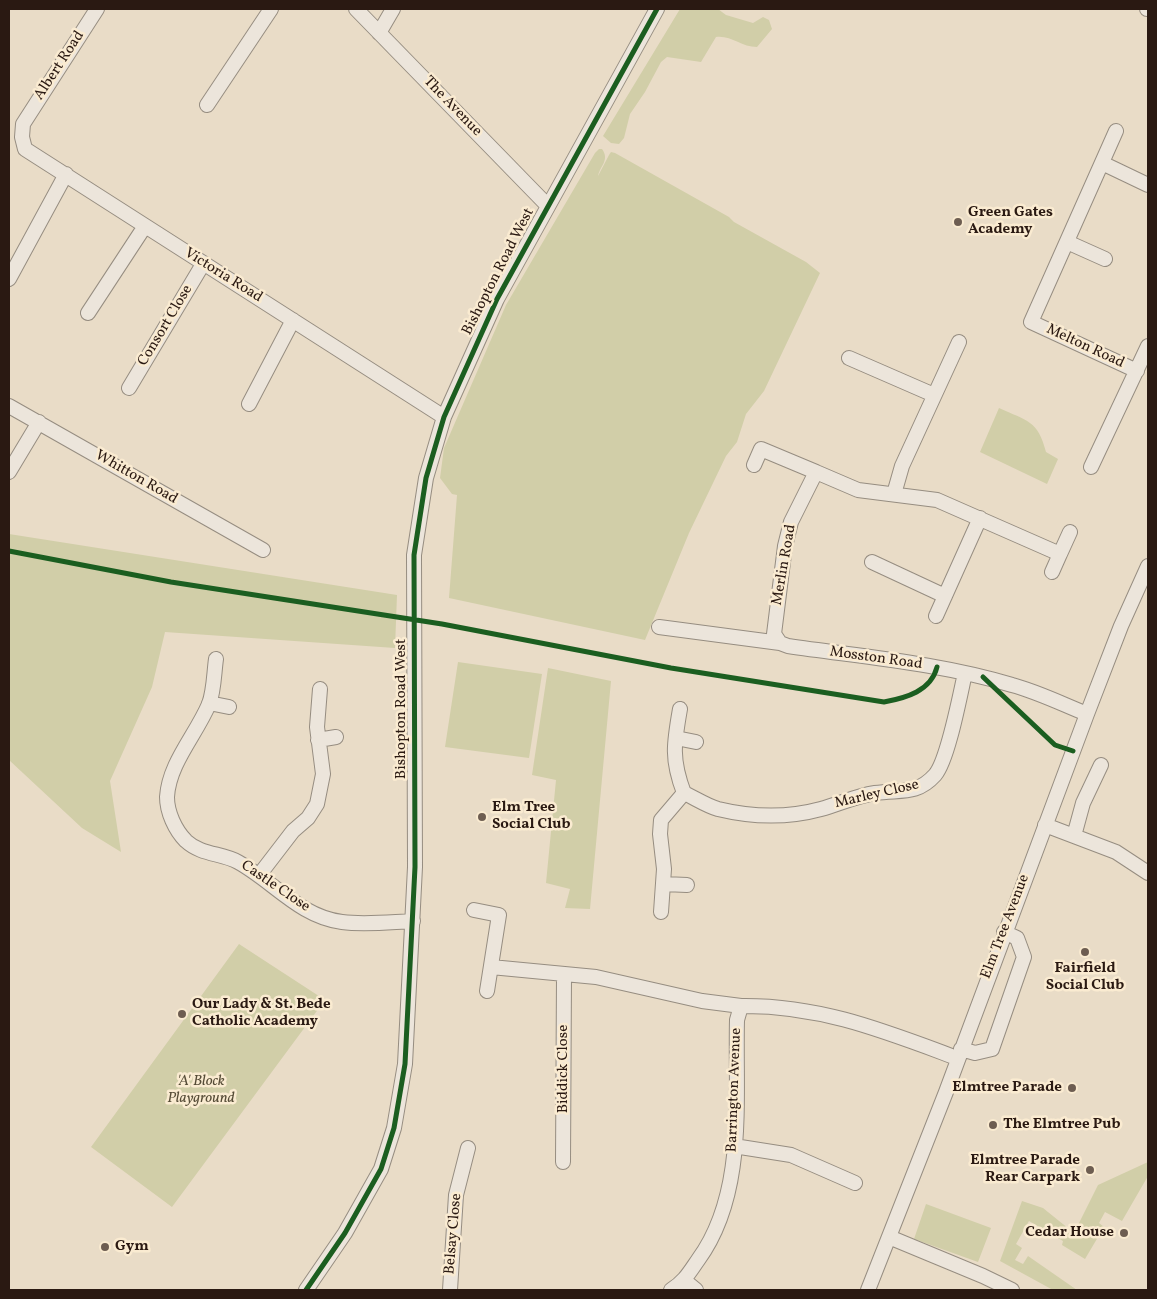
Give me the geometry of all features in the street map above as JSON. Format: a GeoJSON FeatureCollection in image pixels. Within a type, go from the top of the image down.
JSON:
{"type":"FeatureCollection","features":[{"type":"Feature","properties":{"kind":"street","name":"Albert Road"},"geometry":{"type":"LineString","coordinates":[[23,124],[97,9]]}},
{"type":"Feature","properties":{"kind":"street"},"geometry":{"type":"LineString","coordinates":[[207,105],[271,9]]}},
{"type":"Feature","properties":{"kind":"street","name":"The Avenue"},"geometry":{"type":"LineString","coordinates":[[356,9],[548,205]]}},
{"type":"Feature","properties":{"kind":"street"},"geometry":{"type":"LineString","coordinates":[[379,33],[393,9]]}},
{"type":"Feature","properties":{"kind":"street","name":"Bishopton Road West"},"geometry":{"type":"LineString","coordinates":[[306,1290],[362,1205],[381,1169],[394,1128],[405,1064],[413,921],[414,555],[426,478],[444,417],[497,299],[657,9]]}},
{"type":"Feature","properties":{"kind":"street","name":"Victoria Road"},"geometry":{"type":"LineString","coordinates":[[23,124],[22,137],[26,149],[444,417]]}},
{"type":"Feature","properties":{"kind":"street","name":"Melton Road"},"geometry":{"type":"LineString","coordinates":[[1116,131],[1031,322],[1136,371]]}},
{"type":"Feature","properties":{"kind":"street"},"geometry":{"type":"LineString","coordinates":[[1102,164],[1148,185]]}},
{"type":"Feature","properties":{"kind":"street"},"geometry":{"type":"LineString","coordinates":[[9,279],[66,174]]}},
{"type":"Feature","properties":{"kind":"street"},"geometry":{"type":"LineString","coordinates":[[88,313],[145,226]]}},
{"type":"Feature","properties":{"kind":"street"},"geometry":{"type":"LineString","coordinates":[[1067,242],[1105,259]]}},
{"type":"Feature","properties":{"kind":"street","name":"Consort Close"},"geometry":{"type":"LineString","coordinates":[[129,388],[203,264]]}},
{"type":"Feature","properties":{"kind":"street"},"geometry":{"type":"LineString","coordinates":[[249,404],[293,320]]}},
{"type":"Feature","properties":{"kind":"street"},"geometry":{"type":"LineString","coordinates":[[894,494],[902,466],[959,342]]}},
{"type":"Feature","properties":{"kind":"street","name":"Melton Road"},"geometry":{"type":"LineString","coordinates":[[1091,467],[1148,346]]}},
{"type":"Feature","properties":{"kind":"street"},"geometry":{"type":"LineString","coordinates":[[849,358],[934,396]]}},
{"type":"Feature","properties":{"kind":"street","name":"Whitton Road"},"geometry":{"type":"LineString","coordinates":[[9,406],[263,550]]}},
{"type":"Feature","properties":{"kind":"street"},"geometry":{"type":"LineString","coordinates":[[9,472],[39,422]]}},
{"type":"Feature","properties":{"kind":"street"},"geometry":{"type":"LineString","coordinates":[[754,465],[761,449],[858,490],[937,500],[1060,554]]}},
{"type":"Feature","properties":{"kind":"street","name":"Merlin Road"},"geometry":{"type":"LineString","coordinates":[[777,639],[785,546],[791,522],[816,472]]}},
{"type":"Feature","properties":{"kind":"street"},"geometry":{"type":"LineString","coordinates":[[936,616],[980,518]]}},
{"type":"Feature","properties":{"kind":"street"},"geometry":{"type":"LineString","coordinates":[[1052,572],[1070,532]]}},
{"type":"Feature","properties":{"kind":"street"},"geometry":{"type":"LineString","coordinates":[[872,562],[945,596]]}},
{"type":"Feature","properties":{"kind":"street","name":"Elm Tree Avenue"},"geometry":{"type":"LineString","coordinates":[[868,1290],[1121,626],[1148,566]]}},
{"type":"Feature","properties":{"kind":"street","name":"Mosston Road"},"geometry":{"type":"LineString","coordinates":[[659,627],[777,639],[788,646],[922,664],[1014,685],[1087,714]]}},
{"type":"Feature","properties":{"kind":"street","name":"Castle Close"},"geometry":{"type":"LineString","coordinates":[[216,659],[209,703],[170,779],[167,798],[171,819],[186,841],[202,851],[236,860],[260,874],[298,906],[320,916],[341,922],[413,921]]}},
{"type":"Feature","properties":{"kind":"street","name":"Marley Close"},"geometry":{"type":"LineString","coordinates":[[684,793],[717,808],[751,814],[788,815],[820,809],[877,793],[899,793],[924,786],[937,773],[946,748],[965,673]]}},
{"type":"Feature","properties":{"kind":"street"},"geometry":{"type":"LineString","coordinates":[[260,874],[293,831],[308,818],[317,804],[323,774],[317,727],[320,689]]}},
{"type":"Feature","properties":{"kind":"street"},"geometry":{"type":"LineString","coordinates":[[209,703],[228,707]]}},
{"type":"Feature","properties":{"kind":"street"},"geometry":{"type":"LineString","coordinates":[[661,912],[664,884],[660,834],[661,820],[684,793],[675,771],[674,753],[680,709]]}},
{"type":"Feature","properties":{"kind":"street"},"geometry":{"type":"LineString","coordinates":[[318,740],[336,737]]}},
{"type":"Feature","properties":{"kind":"street"},"geometry":{"type":"LineString","coordinates":[[676,738],[696,742]]}},
{"type":"Feature","properties":{"kind":"street"},"geometry":{"type":"LineString","coordinates":[[1074,836],[1083,802],[1101,766]]}},
{"type":"Feature","properties":{"kind":"street"},"geometry":{"type":"LineString","coordinates":[[1045,825],[1116,852],[1148,873]]}},
{"type":"Feature","properties":{"kind":"street"},"geometry":{"type":"LineString","coordinates":[[664,884],[687,886]]}},
{"type":"Feature","properties":{"kind":"street"},"geometry":{"type":"LineString","coordinates":[[474,910],[499,916],[487,991]]}},
{"type":"Feature","properties":{"kind":"street"},"geometry":{"type":"LineString","coordinates":[[959,1054],[992,1049],[1024,957],[1017,938],[1004,932]]}},
{"type":"Feature","properties":{"kind":"street"},"geometry":{"type":"LineString","coordinates":[[491,967],[564,976],[596,977],[702,1001],[741,1006]]}},
{"type":"Feature","properties":{"kind":"street","name":"Biddick Close"},"geometry":{"type":"LineString","coordinates":[[563,1162],[564,976]]}},
{"type":"Feature","properties":{"kind":"street","name":"Barrington Avenue"},"geometry":{"type":"LineString","coordinates":[[671,1290],[685,1281],[704,1254],[717,1228],[728,1190],[734,1146],[737,1020],[741,1006],[777,1006],[825,1014],[864,1024],[959,1054]]}},
{"type":"Feature","properties":{"kind":"street"},"geometry":{"type":"LineString","coordinates":[[734,1146],[791,1155],[854,1183]]}},
{"type":"Feature","properties":{"kind":"street","name":"Belsay Close"},"geometry":{"type":"LineString","coordinates":[[450,1290],[456,1195],[468,1148]]}},
{"type":"Feature","properties":{"kind":"street"},"geometry":{"type":"LineString","coordinates":[[889,1237],[984,1276],[1012,1290]]}},
{"type":"Feature","properties":{"kind":"street"},"geometry":{"type":"LineString","coordinates":[[685,1281],[696,1290]]}},
{"type":"Feature","properties":{"kind":"green space"},"geometry":{"type":"Polygon","coordinates":[[[680,9],[718,9],[726,15],[753,23],[763,17],[769,20],[772,29],[757,47],[716,37],[701,62],[667,57],[661,62],[645,92],[630,114],[624,138],[619,144],[611,143],[603,136],[680,9]]]}},
{"type":"Feature","properties":{"kind":"green space"},"geometry":{"type":"Polygon","coordinates":[[[599,149],[602,149],[605,160],[598,176],[611,152],[615,153],[806,262],[820,273],[764,391],[746,414],[737,442],[726,456],[689,533],[645,640],[449,598],[457,495],[452,494],[440,478],[444,448],[506,305],[599,149]]]}},
{"type":"Feature","properties":{"kind":"green space"},"geometry":{"type":"Polygon","coordinates":[[[999,408],[1024,419],[1035,427],[1043,441],[1046,452],[1058,459],[1047,484],[980,452],[999,408]]]}},
{"type":"Feature","properties":{"kind":"green space"},"geometry":{"type":"Polygon","coordinates":[[[9,534],[397,595],[395,648],[165,632],[152,687],[110,781],[121,852],[82,828],[9,760],[9,534]]]}},
{"type":"Feature","properties":{"kind":"green space"},"geometry":{"type":"Polygon","coordinates":[[[458,662],[542,674],[529,758],[445,747],[458,662]]]}},
{"type":"Feature","properties":{"kind":"green space"},"geometry":{"type":"Polygon","coordinates":[[[548,668],[611,681],[590,909],[565,908],[570,889],[546,883],[556,780],[532,775],[548,668]]]}},
{"type":"Feature","properties":{"kind":"green space","name":"'A' Block Playground"},"geometry":{"type":"Polygon","coordinates":[[[239,944],[325,1000],[172,1207],[91,1147],[239,944]]]}},
{"type":"Feature","properties":{"kind":"green space"},"geometry":{"type":"Polygon","coordinates":[[[1148,1162],[1148,1176],[1122,1221],[1105,1212],[1099,1223],[1104,1227],[1085,1259],[1062,1245],[1063,1241],[1029,1221],[1016,1244],[1022,1248],[1015,1260],[1023,1264],[1028,1256],[1077,1290],[1053,1290],[1000,1261],[1022,1201],[1043,1208],[1074,1233],[1098,1185],[1148,1162]]]}},
{"type":"Feature","properties":{"kind":"green space"},"geometry":{"type":"Polygon","coordinates":[[[926,1204],[991,1228],[978,1262],[914,1239],[926,1204]]]}},
{"type":"Feature","properties":{"kind":"cycle path"},"geometry":{"type":"LineString","coordinates":[[306,1290],[345,1233],[381,1169],[394,1128],[405,1064],[415,867],[414,555],[426,478],[444,417],[497,299],[657,9]]}},
{"type":"Feature","properties":{"kind":"cycle path"},"geometry":{"type":"LineString","coordinates":[[9,551],[171,582],[442,624],[671,668],[884,702],[901,698],[923,688],[934,675],[937,667]]}},
{"type":"Feature","properties":{"kind":"cycle path"},"geometry":{"type":"LineString","coordinates":[[983,677],[1055,745],[1073,751]]}},
{"type":"Feature","properties":{"kind":"place","name":"Green Gates Academy"},"geometry":{"type":"Point","coordinates":[958,222]}},
{"type":"Feature","properties":{"kind":"place","name":"Elm Tree Social Club"},"geometry":{"type":"Point","coordinates":[482,817]}},
{"type":"Feature","properties":{"kind":"place","name":"Fairfield Social Club"},"geometry":{"type":"Point","coordinates":[1085,952]}},
{"type":"Feature","properties":{"kind":"place","name":"Our Lady & St. Bede Catholic Academy"},"geometry":{"type":"Point","coordinates":[182,1014]}},
{"type":"Feature","properties":{"kind":"place","name":"Elmtree Parade"},"geometry":{"type":"Point","coordinates":[1072,1088]}},
{"type":"Feature","properties":{"kind":"place","name":"The Elmtree Pub"},"geometry":{"type":"Point","coordinates":[993,1125]}},
{"type":"Feature","properties":{"kind":"place","name":"Elmtree Parade Rear Carpark"},"geometry":{"type":"Point","coordinates":[1090,1170]}},
{"type":"Feature","properties":{"kind":"place","name":"Cedar House"},"geometry":{"type":"Point","coordinates":[1124,1233]}},
{"type":"Feature","properties":{"kind":"place","name":"Gym"},"geometry":{"type":"Point","coordinates":[105,1247]}}]}
